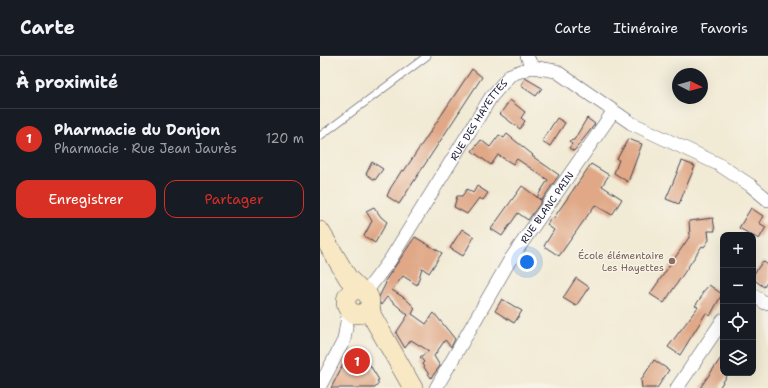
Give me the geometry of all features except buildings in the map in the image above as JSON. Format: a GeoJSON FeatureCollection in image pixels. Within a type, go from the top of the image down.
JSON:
{"type":"FeatureCollection","features":[{"type":"Feature","properties":{"kind":"main road"},"geometry":{"type":"LineString","coordinates":[[320,231],[348,278],[358,302],[401,388]]}},
{"type":"Feature","properties":{"kind":"main road"},"geometry":{"type":"LineString","coordinates":[[320,252],[358,302],[372,316],[413,388]]}},
{"type":"Feature","properties":{"kind":"street","name":"RUE DES HAYETTES"},"geometry":{"type":"LineString","coordinates":[[358,302],[390,260],[491,97],[510,75],[530,62],[556,71],[613,112],[631,123],[718,164],[750,185],[768,200]]}},
{"type":"Feature","properties":{"kind":"street","name":"RUE BLANC PAIN"},"geometry":{"type":"LineString","coordinates":[[436,388],[510,260],[613,112]]}},
{"type":"Feature","properties":{"kind":"street"},"geometry":{"type":"LineString","coordinates":[[756,297],[765,303],[768,302]]}},
{"type":"Feature","properties":{"kind":"street"},"geometry":{"type":"LineString","coordinates":[[320,386],[344,340],[358,302]]}},
{"type":"Feature","properties":{"kind":"street"},"geometry":{"type":"LineString","coordinates":[[677,388],[720,324]]}},
{"type":"Feature","properties":{"kind":"lane"},"geometry":{"type":"LineString","coordinates":[[320,136],[427,56]]}},
{"type":"Feature","properties":{"kind":"place","name":"École élémentaire Les Hayettes"},"geometry":{"type":"Point","coordinates":[672,261]}},
{"type":"Feature","properties":{"kind":"place","name":"Pharmacie du Donjon"},"geometry":{"type":"Point","coordinates":[357,361]}}]}
